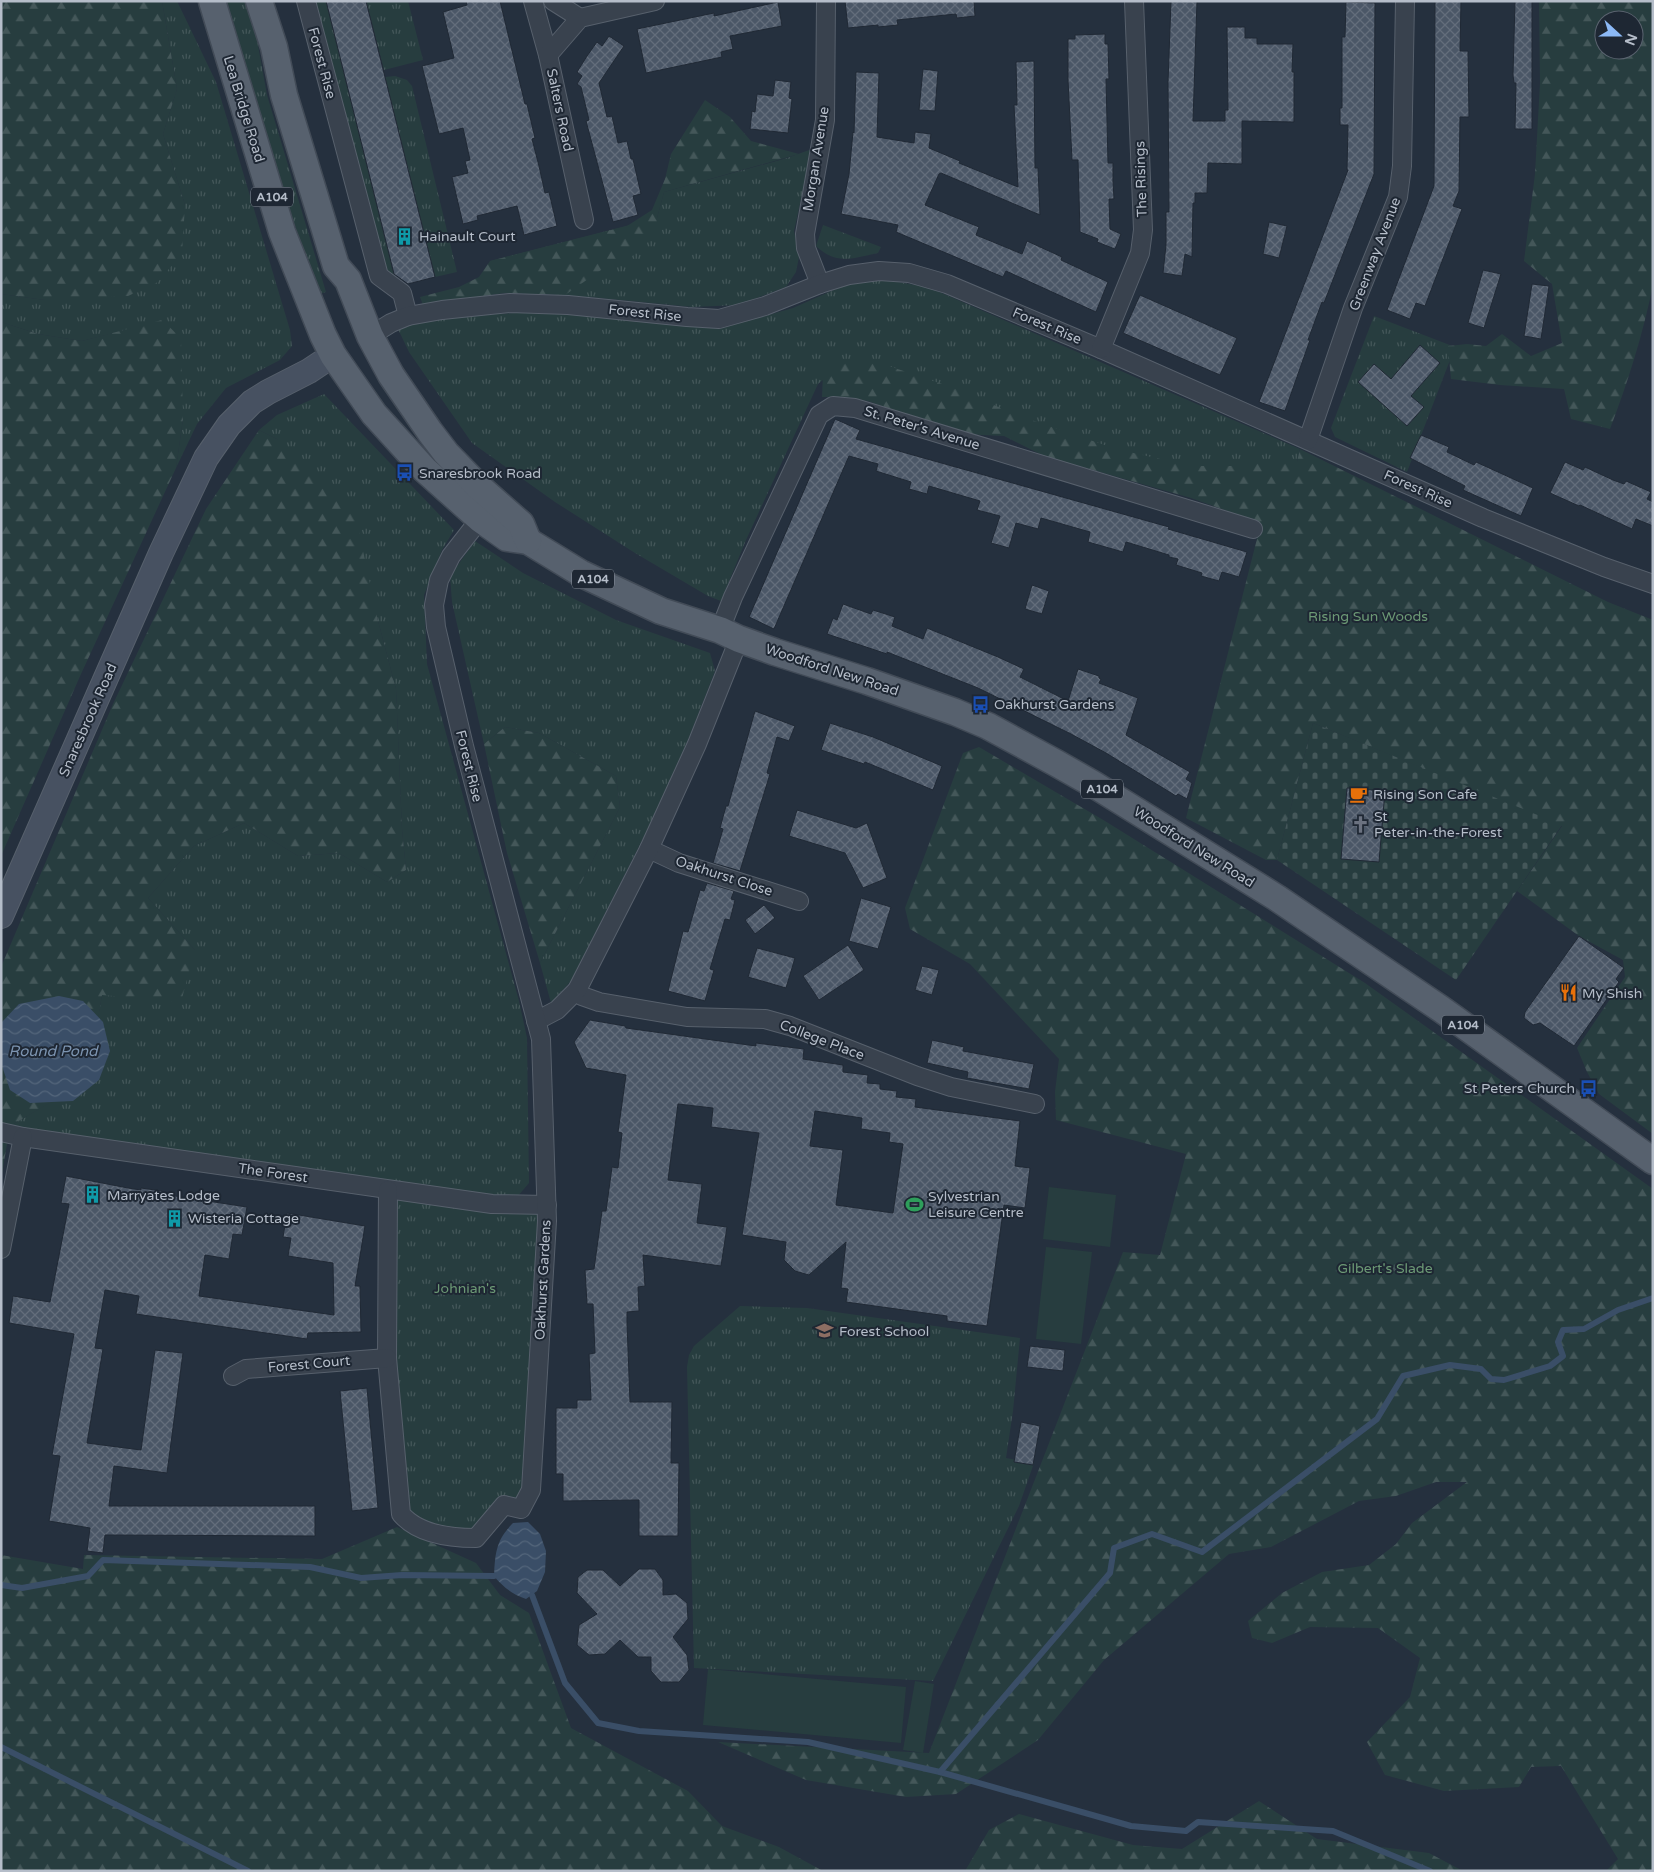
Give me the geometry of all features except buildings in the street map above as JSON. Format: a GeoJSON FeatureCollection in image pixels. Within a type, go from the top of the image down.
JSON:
{"type":"FeatureCollection","features":[{"type":"Feature","properties":{"kind":"main road","name":"Lea Bridge Road"},"geometry":{"type":"LineString","coordinates":[[212,1],[282,232],[308,300],[352,345]]}},
{"type":"Feature","properties":{"kind":"main road","name":"A104"},"geometry":{"type":"LineString","coordinates":[[259,1],[274,47],[286,104],[336,266],[331,282],[349,324],[352,345]]}},
{"type":"Feature","properties":{"kind":"main road","name":"Woodford New Road"},"geometry":{"type":"LineString","coordinates":[[352,345],[364,401],[425,470],[480,520],[507,538],[528,541],[582,574],[661,611],[955,712],[988,726],[1093,784],[1293,909],[1442,1009],[1653,1161]]}},
{"type":"Feature","properties":{"kind":"main road","name":"Woodford New Road"},"geometry":{"type":"LineString","coordinates":[[352,345],[391,375],[446,453],[479,487],[521,524],[528,541]]}},
{"type":"Feature","properties":{"kind":"street","name":"Forest Rise"},"geometry":{"type":"LineString","coordinates":[[306,1],[379,276],[402,293],[408,316]]}},
{"type":"Feature","properties":{"kind":"street","name":"Salters Road"},"geometry":{"type":"LineString","coordinates":[[533,1],[548,54],[584,220]]}},
{"type":"Feature","properties":{"kind":"street"},"geometry":{"type":"LineString","coordinates":[[553,1],[580,18]]}},
{"type":"Feature","properties":{"kind":"street"},"geometry":{"type":"LineString","coordinates":[[548,54],[580,18],[655,1]]}},
{"type":"Feature","properties":{"kind":"street","name":"Morgan Avenue"},"geometry":{"type":"LineString","coordinates":[[820,284],[806,248],[805,234],[826,120],[826,1]]}},
{"type":"Feature","properties":{"kind":"street","name":"The Risings"},"geometry":{"type":"LineString","coordinates":[[1101,350],[1140,252],[1143,230],[1134,1]]}},
{"type":"Feature","properties":{"kind":"street","name":"Greenway Avenue"},"geometry":{"type":"LineString","coordinates":[[1308,440],[1353,308],[1398,197],[1402,166],[1405,1]]}},
{"type":"Feature","properties":{"kind":"street","name":"Forest Rise"},"geometry":{"type":"LineString","coordinates":[[352,345],[391,323],[408,316],[510,303],[568,305],[686,317],[720,318],[765,306],[820,284],[849,275],[879,271],[909,273],[947,284],[1483,518],[1604,567],[1653,584]]}},
{"type":"Feature","properties":{"kind":"street","name":"Snaresbrook Road"},"geometry":{"type":"LineString","coordinates":[[1,916],[206,458],[228,425],[252,402],[352,345]]}},
{"type":"Feature","properties":{"kind":"street","name":"St. Peter's Avenue"},"geometry":{"type":"LineString","coordinates":[[730,634],[733,597],[819,415],[833,406],[855,408],[1253,529]]}},
{"type":"Feature","properties":{"kind":"street","name":"Forest Rise"},"geometry":{"type":"LineString","coordinates":[[480,520],[451,556],[439,580],[434,605],[436,627],[464,746],[536,1021]]}},
{"type":"Feature","properties":{"kind":"street"},"geometry":{"type":"LineString","coordinates":[[536,1021],[557,1010],[577,990],[649,849],[697,744],[730,634]]}},
{"type":"Feature","properties":{"kind":"street","name":"Oakhurst Close"},"geometry":{"type":"LineString","coordinates":[[649,849],[679,863],[799,901]]}},
{"type":"Feature","properties":{"kind":"street","name":"College Place"},"geometry":{"type":"LineString","coordinates":[[577,990],[582,996],[599,1002],[687,1017],[765,1019],[790,1026],[917,1076],[951,1087],[1035,1104]]}},
{"type":"Feature","properties":{"kind":"street","name":"Oakhurst Gardens"},"geometry":{"type":"LineString","coordinates":[[388,1190],[387,1358],[401,1514],[408,1522],[418,1528],[455,1538],[476,1538],[504,1505],[521,1508],[530,1490],[546,1205],[541,1039],[536,1021]]}},
{"type":"Feature","properties":{"kind":"street","name":"The Forest"},"geometry":{"type":"LineString","coordinates":[[1,1132],[23,1137],[492,1204],[546,1205]]}},
{"type":"Feature","properties":{"kind":"street"},"geometry":{"type":"LineString","coordinates":[[1,1249],[23,1137]]}},
{"type":"Feature","properties":{"kind":"street","name":"Forest Court"},"geometry":{"type":"LineString","coordinates":[[233,1376],[246,1369],[387,1358]]}},
{"type":"Feature","properties":{"kind":"green space"},"geometry":{"type":"Polygon","coordinates":[[[1,1],[162,1],[177,89],[163,134],[185,205],[182,253],[158,282],[128,296],[45,300],[1,294],[1,1]]]}},
{"type":"Feature","properties":{"kind":"green space"},"geometry":{"type":"Polygon","coordinates":[[[162,1],[177,1],[216,82],[290,330],[292,346],[280,360],[226,388],[197,424],[176,468],[183,419],[162,321],[82,341],[38,334],[1,322],[1,294],[45,300],[185,205],[163,134],[177,89],[162,1]]]}},
{"type":"Feature","properties":{"kind":"green space"},"geometry":{"type":"Polygon","coordinates":[[[224,1],[250,1],[267,95],[326,292],[320,294],[294,222],[269,149],[224,1]]]}},
{"type":"Feature","properties":{"kind":"green space"},"geometry":{"type":"Polygon","coordinates":[[[306,1],[326,1],[397,287],[379,276],[306,1]]]}},
{"type":"Feature","properties":{"kind":"green space"},"geometry":{"type":"Polygon","coordinates":[[[366,1],[408,1],[423,60],[384,70],[366,1]]]}},
{"type":"Feature","properties":{"kind":"green space"},"geometry":{"type":"Polygon","coordinates":[[[1539,1],[1653,1],[1653,285],[1635,358],[1610,429],[1571,419],[1564,389],[1500,385],[1451,379],[1448,346],[1467,344],[1486,346],[1502,334],[1531,356],[1562,343],[1552,284],[1524,261],[1535,174],[1540,83],[1539,1]]]}},
{"type":"Feature","properties":{"kind":"green space"},"geometry":{"type":"Polygon","coordinates":[[[395,76],[407,80],[412,86],[457,272],[435,277],[385,77],[395,76]]]}},
{"type":"Feature","properties":{"kind":"green space"},"geometry":{"type":"Polygon","coordinates":[[[705,100],[730,117],[751,141],[799,154],[664,192],[657,218],[662,229],[630,258],[601,270],[565,295],[504,293],[423,305],[420,297],[459,287],[479,277],[490,261],[627,226],[652,210],[665,179],[671,154],[705,100]]]}},
{"type":"Feature","properties":{"kind":"green space"},"geometry":{"type":"Polygon","coordinates":[[[812,149],[794,231],[799,257],[796,272],[786,287],[738,305],[693,307],[589,297],[560,297],[490,261],[657,218],[664,192],[787,158],[812,149]]]}},
{"type":"Feature","properties":{"kind":"green space"},"geometry":{"type":"Polygon","coordinates":[[[823,225],[881,247],[878,253],[861,257],[846,259],[831,256],[816,246],[823,225]]]}},
{"type":"Feature","properties":{"kind":"green space"},"geometry":{"type":"Polygon","coordinates":[[[879,279],[928,287],[1300,449],[1283,523],[834,371],[818,384],[746,540],[721,601],[708,596],[635,553],[555,502],[472,443],[409,352],[398,329],[412,323],[444,317],[515,313],[572,313],[722,325],[751,320],[793,308],[847,284],[879,279]]]}},
{"type":"Feature","properties":{"kind":"green space"},"geometry":{"type":"Polygon","coordinates":[[[1374,316],[1455,347],[1407,472],[1335,437],[1331,428],[1374,316]]]}},
{"type":"Feature","properties":{"kind":"green space"},"geometry":{"type":"Polygon","coordinates":[[[162,320],[181,338],[183,419],[176,468],[81,674],[1,856],[1,322],[38,334],[82,341],[162,320]]]}},
{"type":"Feature","properties":{"kind":"green space","name":"Rising Sun Woods"},"geometry":{"type":"Polygon","coordinates":[[[830,359],[868,359],[951,387],[1020,416],[1116,449],[1191,466],[1245,466],[1254,460],[1297,462],[1300,449],[1608,602],[1653,620],[1653,1134],[1599,1094],[1577,1048],[1625,977],[1623,960],[1579,936],[1517,891],[1562,826],[1313,723],[1277,860],[1266,860],[1186,818],[1260,527],[1258,522],[1191,498],[1044,456],[1004,436],[960,434],[868,401],[841,397],[822,397],[823,373],[830,359]]]}},
{"type":"Feature","properties":{"kind":"green space"},"geometry":{"type":"Polygon","coordinates":[[[324,394],[454,530],[442,550],[424,595],[427,664],[519,1001],[527,1038],[529,1183],[517,1197],[499,1201],[10,1126],[87,1081],[102,995],[195,950],[148,898],[194,846],[244,823],[298,856],[339,853],[387,882],[406,870],[402,829],[396,689],[377,617],[277,439],[259,430],[277,415],[324,394]]]}},
{"type":"Feature","properties":{"kind":"green space"},"geometry":{"type":"Polygon","coordinates":[[[259,430],[277,439],[355,513],[377,617],[396,689],[402,829],[406,870],[387,882],[339,853],[298,856],[244,823],[194,846],[148,898],[195,950],[181,1002],[102,995],[88,1081],[10,1126],[1,1180],[1,967],[113,704],[206,509],[259,430]]]}},
{"type":"Feature","properties":{"kind":"green space"},"geometry":{"type":"Polygon","coordinates":[[[475,541],[523,573],[616,620],[710,653],[715,671],[672,781],[571,981],[551,1003],[540,963],[620,807],[616,776],[539,733],[505,727],[484,744],[452,602],[450,576],[475,541]]]}},
{"type":"Feature","properties":{"kind":"green space"},"geometry":{"type":"Polygon","coordinates":[[[1313,723],[1562,825],[1456,980],[1277,860],[1313,723]]]}},
{"type":"Feature","properties":{"kind":"green space"},"geometry":{"type":"Polygon","coordinates":[[[505,727],[539,733],[616,776],[620,807],[540,963],[507,853],[484,744],[505,727]]]}},
{"type":"Feature","properties":{"kind":"green space","name":"Gilbert's Slade"},"geometry":{"type":"Polygon","coordinates":[[[979,747],[1105,821],[1365,983],[1653,1189],[1653,1871],[1606,1871],[1618,1859],[1561,1766],[1531,1767],[1519,1787],[1444,1791],[1385,1775],[1367,1742],[1410,1697],[1420,1658],[1378,1628],[1310,1627],[1272,1643],[1252,1638],[1248,1621],[1282,1593],[1322,1572],[1369,1565],[1396,1544],[1412,1523],[1467,1482],[1436,1482],[1396,1496],[1359,1501],[1271,1547],[1229,1554],[1104,1660],[1038,1740],[956,1794],[906,1797],[806,1780],[718,1742],[929,1753],[1123,1252],[1160,1255],[1186,1154],[1056,1120],[1055,1092],[1059,1059],[970,964],[910,929],[905,908],[963,753],[979,747]]]}},
{"type":"Feature","properties":{"kind":"green space"},"geometry":{"type":"Polygon","coordinates":[[[1049,1187],[1116,1195],[1110,1247],[1043,1239],[1049,1187]]]}},
{"type":"Feature","properties":{"kind":"green space","name":"Johnian's"},"geometry":{"type":"Polygon","coordinates":[[[388,1190],[547,1205],[521,1509],[504,1505],[476,1538],[401,1514],[388,1190]]]}},
{"type":"Feature","properties":{"kind":"green space"},"geometry":{"type":"Polygon","coordinates":[[[1046,1247],[1092,1252],[1081,1344],[1036,1339],[1046,1247]]]}},
{"type":"Feature","properties":{"kind":"green space"},"geometry":{"type":"Polygon","coordinates":[[[740,1306],[807,1308],[1020,1338],[1013,1411],[1006,1458],[1034,1463],[1019,1506],[933,1681],[694,1668],[687,1367],[689,1355],[694,1346],[740,1306]]]}},
{"type":"Feature","properties":{"kind":"green space"},"geometry":{"type":"Polygon","coordinates":[[[397,1527],[476,1563],[500,1595],[529,1613],[571,1728],[688,1791],[722,1826],[779,1847],[823,1871],[1,1871],[1,1555],[83,1569],[84,1555],[322,1559],[397,1527]]]}},
{"type":"Feature","properties":{"kind":"green space"},"geometry":{"type":"Polygon","coordinates":[[[708,1669],[906,1687],[901,1743],[703,1725],[708,1669]]]}},
{"type":"Feature","properties":{"kind":"green space"},"geometry":{"type":"Polygon","coordinates":[[[915,1681],[934,1684],[923,1753],[903,1750],[915,1681]]]}},
{"type":"Feature","properties":{"kind":"green space"},"geometry":{"type":"Polygon","coordinates":[[[1259,1801],[1317,1839],[1429,1853],[1463,1871],[965,1871],[989,1830],[1019,1814],[1133,1845],[1182,1849],[1259,1801]]]}},
{"type":"Feature","properties":{"kind":"water","name":"Round Pond"},"geometry":{"type":"Polygon","coordinates":[[[59,996],[83,1001],[103,1022],[110,1051],[99,1080],[73,1101],[30,1103],[10,1090],[1,1063],[2,1022],[19,1004],[59,996]]]}},
{"type":"Feature","properties":{"kind":"water"},"geometry":{"type":"Polygon","coordinates":[[[528,1522],[540,1534],[546,1551],[545,1572],[537,1591],[526,1599],[508,1590],[494,1576],[496,1554],[503,1535],[513,1523],[528,1522]]]}},
{"type":"Feature","properties":{"kind":"waterway"},"geometry":{"type":"LineString","coordinates":[[940,1772],[1110,1573],[1114,1548],[1152,1534],[1202,1552],[1377,1419],[1403,1376],[1450,1365],[1481,1369],[1491,1379],[1504,1380],[1550,1366],[1563,1356],[1558,1342],[1563,1330],[1584,1329],[1618,1310],[1653,1298]]}},
{"type":"Feature","properties":{"kind":"waterway"},"geometry":{"type":"LineString","coordinates":[[1,1585],[22,1588],[88,1576],[103,1560],[310,1567],[361,1578],[402,1575],[494,1576]]}},
{"type":"Feature","properties":{"kind":"waterway"},"geometry":{"type":"LineString","coordinates":[[532,1595],[565,1683],[598,1723],[639,1731],[808,1742],[940,1772],[1131,1826],[1186,1831],[1198,1822],[1333,1831],[1430,1871]]}},
{"type":"Feature","properties":{"kind":"waterway"},"geometry":{"type":"LineString","coordinates":[[1,1747],[248,1871]]}},
{"type":"Feature","properties":{"kind":"place","name":"Hainault Court"},"geometry":{"type":"Point","coordinates":[405,236]}},
{"type":"Feature","properties":{"kind":"place","name":"Snaresbrook Road"},"geometry":{"type":"Point","coordinates":[405,473]}},
{"type":"Feature","properties":{"kind":"place","name":"Oakhurst Gardens"},"geometry":{"type":"Point","coordinates":[980,704]}},
{"type":"Feature","properties":{"kind":"place","name":"Rising Son Cafe"},"geometry":{"type":"Point","coordinates":[1359,794]}},
{"type":"Feature","properties":{"kind":"place","name":"St Peter-in-the-Forest"},"geometry":{"type":"Point","coordinates":[1360,824]}},
{"type":"Feature","properties":{"kind":"place","name":"My Shish"},"geometry":{"type":"Point","coordinates":[1568,993]}},
{"type":"Feature","properties":{"kind":"place","name":"St Peters Church"},"geometry":{"type":"Point","coordinates":[1589,1088]}},
{"type":"Feature","properties":{"kind":"place","name":"Marryates Lodge"},"geometry":{"type":"Point","coordinates":[93,1195]}},
{"type":"Feature","properties":{"kind":"place","name":"Sylvestrian Leisure Centre"},"geometry":{"type":"Point","coordinates":[914,1204]}},
{"type":"Feature","properties":{"kind":"place","name":"Wisteria Cottage"},"geometry":{"type":"Point","coordinates":[174,1218]}},
{"type":"Feature","properties":{"kind":"place","name":"Forest School"},"geometry":{"type":"Point","coordinates":[825,1331]}}]}
